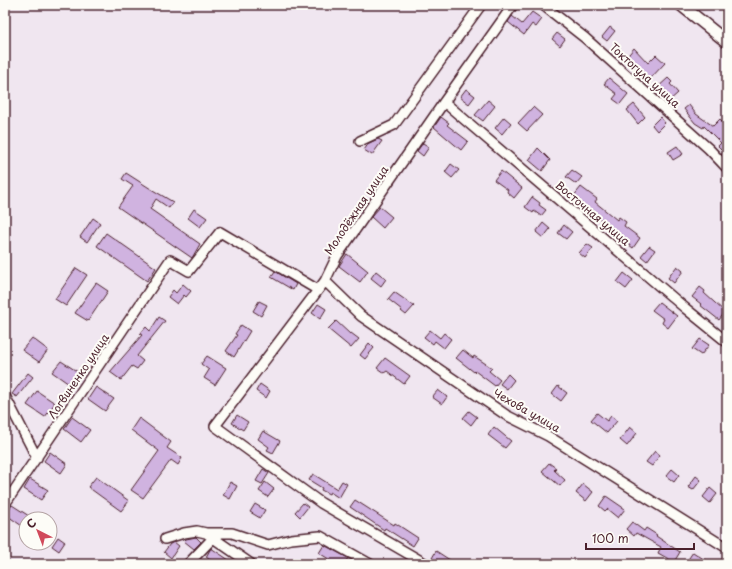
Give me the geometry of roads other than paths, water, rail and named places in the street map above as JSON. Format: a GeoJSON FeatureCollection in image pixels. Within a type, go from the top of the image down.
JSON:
{"type":"FeatureCollection","features":[{"type":"Feature","properties":{"kind":"main road"},"geometry":{"type":"LineString","coordinates":[[681,5],[727,42]]}},
{"type":"Feature","properties":{"kind":"street"},"geometry":{"type":"LineString","coordinates":[[360,141],[394,125],[481,5]]}},
{"type":"Feature","properties":{"kind":"street","name":"Молодёжная улица"},"geometry":{"type":"LineString","coordinates":[[426,564],[321,503],[215,426],[325,281],[337,256],[513,5]]}},
{"type":"Feature","properties":{"kind":"street","name":"Токтогула улица"},"geometry":{"type":"LineString","coordinates":[[543,5],[585,38],[709,149],[727,168]]}},
{"type":"Feature","properties":{"kind":"street","name":"Восточная улица"},"geometry":{"type":"LineString","coordinates":[[444,102],[685,308],[727,342]]}},
{"type":"Feature","properties":{"kind":"street","name":"Логвиненко улица"},"geometry":{"type":"LineString","coordinates":[[5,504],[170,260],[189,271],[220,232],[318,290]]}},
{"type":"Feature","properties":{"kind":"street","name":"Чехова улица"},"geometry":{"type":"LineString","coordinates":[[325,281],[361,316],[506,414],[548,436],[727,548]]}},
{"type":"Feature","properties":{"kind":"street"},"geometry":{"type":"LineString","coordinates":[[5,396],[37,458]]}},
{"type":"Feature","properties":{"kind":"street"},"geometry":{"type":"LineString","coordinates":[[165,539],[197,531],[209,536],[251,564]]}},
{"type":"Feature","properties":{"kind":"street"},"geometry":{"type":"LineString","coordinates":[[188,564],[209,536],[232,533],[268,545],[291,539],[320,536],[370,564]]}}]}
